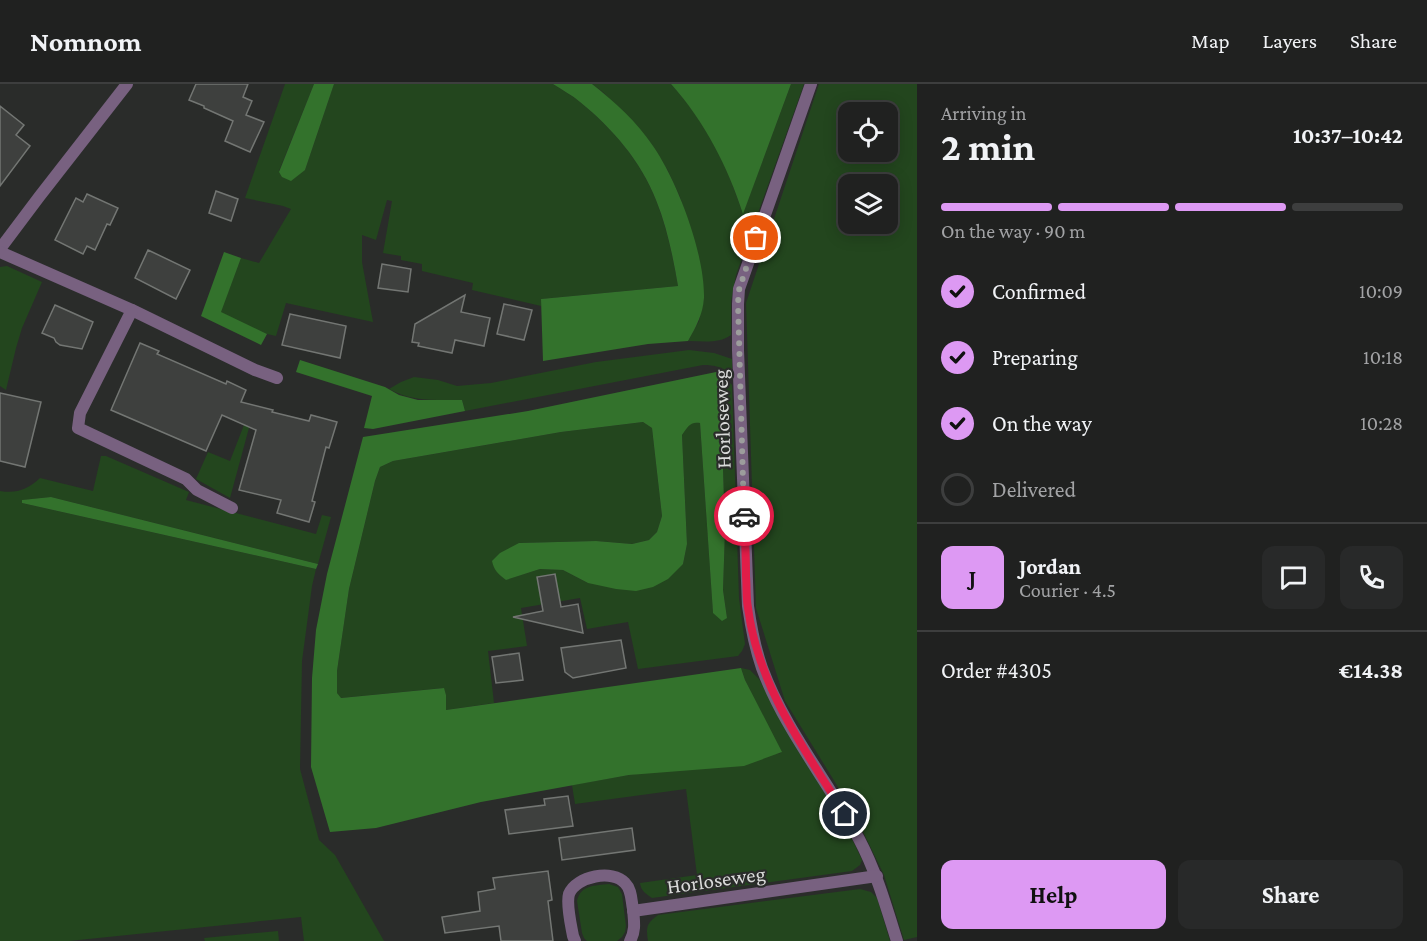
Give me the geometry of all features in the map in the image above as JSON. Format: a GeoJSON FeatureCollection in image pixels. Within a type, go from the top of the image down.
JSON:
{"type":"FeatureCollection","features":[{"type":"Feature","properties":{"kind":"street"},"geometry":{"type":"LineString","coordinates":[[127,84],[0,251],[132,310],[255,370],[277,378]]}},
{"type":"Feature","properties":{"kind":"street","name":"Horloseweg"},"geometry":{"type":"LineString","coordinates":[[811,84],[739,290],[738,350],[747,606],[762,668],[779,706],[864,849],[877,876],[897,941]]}},
{"type":"Feature","properties":{"kind":"street"},"geometry":{"type":"LineString","coordinates":[[132,310],[80,412],[78,428],[186,478],[197,490],[232,508]]}},
{"type":"Feature","properties":{"kind":"street"},"geometry":{"type":"LineString","coordinates":[[575,941],[568,900],[572,888],[583,879],[610,875],[623,880],[631,892],[635,926],[634,935],[630,941]]}},
{"type":"Feature","properties":{"kind":"street","name":"Horloseweg"},"geometry":{"type":"LineString","coordinates":[[633,911],[877,876]]}},
{"type":"Feature","properties":{"kind":"green space"},"geometry":{"type":"Polygon","coordinates":[[[285,84],[314,84],[279,171],[305,170],[334,84],[553,84],[577,99],[592,112],[634,159],[656,200],[672,253],[678,286],[541,299],[541,306],[472,290],[473,283],[422,271],[422,264],[401,260],[401,256],[383,253],[392,201],[387,200],[376,240],[362,235],[362,262],[373,322],[286,303],[276,336],[220,313],[241,258],[259,263],[291,209],[245,198],[285,84]]]}},
{"type":"Feature","properties":{"kind":"green space"},"geometry":{"type":"Polygon","coordinates":[[[314,84],[334,84],[305,170],[291,181],[282,177],[279,172],[314,84]]]}},
{"type":"Feature","properties":{"kind":"green space"},"geometry":{"type":"Polygon","coordinates":[[[553,84],[592,84],[617,105],[647,137],[672,179],[695,241],[703,281],[702,310],[688,341],[648,344],[543,361],[541,299],[678,286],[672,253],[656,200],[634,159],[592,112],[577,99],[553,84]]]}},
{"type":"Feature","properties":{"kind":"green space"},"geometry":{"type":"Polygon","coordinates":[[[592,84],[671,84],[711,138],[743,213],[791,84],[804,84],[736,275],[731,301],[731,335],[726,338],[711,341],[688,341],[699,321],[704,299],[696,249],[680,197],[667,169],[604,93],[592,84]]]}},
{"type":"Feature","properties":{"kind":"green space"},"geometry":{"type":"Polygon","coordinates":[[[671,84],[791,84],[743,214],[723,162],[705,129],[671,84]]]}},
{"type":"Feature","properties":{"kind":"green space"},"geometry":{"type":"Polygon","coordinates":[[[819,84],[917,84],[917,937],[904,940],[884,875],[854,813],[785,701],[756,608],[746,303],[819,84]]]}},
{"type":"Feature","properties":{"kind":"green space"},"geometry":{"type":"Polygon","coordinates":[[[224,252],[241,258],[221,312],[267,334],[261,345],[201,316],[224,252]]]}},
{"type":"Feature","properties":{"kind":"green space"},"geometry":{"type":"Polygon","coordinates":[[[7,266],[42,282],[22,328],[6,390],[0,386],[0,267],[7,266]]]}},
{"type":"Feature","properties":{"kind":"green space"},"geometry":{"type":"Polygon","coordinates":[[[689,350],[714,353],[732,359],[732,374],[718,367],[703,365],[465,411],[462,400],[415,398],[389,389],[414,377],[438,380],[457,386],[491,383],[596,362],[689,350]]]}},
{"type":"Feature","properties":{"kind":"green space"},"geometry":{"type":"Polygon","coordinates":[[[300,360],[418,400],[462,400],[465,411],[373,429],[364,428],[372,396],[296,372],[300,360]]]}},
{"type":"Feature","properties":{"kind":"green space"},"geometry":{"type":"Polygon","coordinates":[[[716,372],[720,374],[725,531],[723,590],[727,618],[722,621],[713,613],[700,423],[691,424],[682,435],[687,544],[683,564],[668,579],[653,587],[636,591],[588,583],[563,570],[540,569],[506,580],[497,572],[492,561],[500,553],[519,543],[596,541],[632,544],[649,540],[657,532],[662,516],[652,428],[643,422],[561,432],[393,461],[380,467],[375,481],[349,589],[337,671],[337,693],[341,698],[444,688],[446,710],[741,668],[782,752],[744,766],[629,775],[481,802],[376,828],[330,832],[311,767],[312,678],[316,630],[327,574],[363,437],[528,411],[716,372]]]}},
{"type":"Feature","properties":{"kind":"green space"},"geometry":{"type":"Polygon","coordinates":[[[720,374],[732,385],[739,598],[745,644],[738,656],[638,669],[628,622],[587,629],[580,598],[521,608],[527,646],[488,651],[494,703],[446,710],[446,695],[443,688],[340,698],[337,693],[337,671],[349,589],[375,481],[380,467],[393,461],[561,432],[643,422],[652,428],[662,516],[657,532],[649,540],[632,544],[596,541],[519,543],[505,580],[540,569],[563,570],[588,583],[683,564],[687,544],[682,435],[691,424],[700,423],[713,612],[727,618],[723,590],[725,531],[720,374]]]}},
{"type":"Feature","properties":{"kind":"green space"},"geometry":{"type":"Polygon","coordinates":[[[249,412],[253,413],[230,498],[196,479],[208,452],[230,461],[249,412]]]}},
{"type":"Feature","properties":{"kind":"green space"},"geometry":{"type":"Polygon","coordinates":[[[101,456],[106,456],[189,492],[186,500],[316,534],[322,515],[331,517],[318,564],[51,497],[23,500],[22,503],[316,569],[302,661],[300,769],[319,840],[335,855],[384,941],[304,941],[301,917],[69,941],[0,941],[0,491],[22,490],[40,478],[93,491],[101,456]]]}},
{"type":"Feature","properties":{"kind":"green space"},"geometry":{"type":"Polygon","coordinates":[[[51,497],[318,564],[316,569],[22,503],[22,500],[51,497]]]}},
{"type":"Feature","properties":{"kind":"green space"},"geometry":{"type":"Polygon","coordinates":[[[741,668],[750,670],[759,679],[862,860],[860,865],[852,871],[652,898],[646,894],[640,883],[697,875],[686,789],[575,804],[572,785],[781,753],[741,668]]]}},
{"type":"Feature","properties":{"kind":"green space"},"geometry":{"type":"Polygon","coordinates":[[[609,884],[618,887],[622,894],[625,932],[617,941],[587,941],[582,933],[577,901],[579,895],[589,887],[609,884]]]}},
{"type":"Feature","properties":{"kind":"green space"},"geometry":{"type":"Polygon","coordinates":[[[860,889],[871,892],[877,898],[890,941],[648,941],[648,926],[658,915],[860,889]]]}},
{"type":"Feature","properties":{"kind":"green space"},"geometry":{"type":"Polygon","coordinates":[[[278,931],[279,941],[205,941],[204,938],[278,931]]]}},
{"type":"Feature","properties":{"kind":"building"},"geometry":{"type":"Polygon","coordinates":[[[196,84],[248,84],[243,97],[252,101],[246,115],[264,122],[250,152],[225,141],[233,121],[189,100],[196,84]]]}},
{"type":"Feature","properties":{"kind":"building"},"geometry":{"type":"Polygon","coordinates":[[[0,106],[24,125],[16,135],[30,146],[0,186],[0,106]]]}},
{"type":"Feature","properties":{"kind":"building"},"geometry":{"type":"Polygon","coordinates":[[[216,191],[238,199],[231,221],[209,213],[216,191]]]}},
{"type":"Feature","properties":{"kind":"building"},"geometry":{"type":"Polygon","coordinates":[[[87,194],[118,208],[110,225],[107,224],[95,250],[87,246],[83,254],[55,240],[76,198],[83,202],[87,194]]]}},
{"type":"Feature","properties":{"kind":"building"},"geometry":{"type":"Polygon","coordinates":[[[148,250],[190,270],[176,299],[135,278],[148,250]]]}},
{"type":"Feature","properties":{"kind":"building"},"geometry":{"type":"Polygon","coordinates":[[[382,264],[411,269],[408,292],[378,288],[382,264]]]}},
{"type":"Feature","properties":{"kind":"building"},"geometry":{"type":"Polygon","coordinates":[[[465,295],[461,312],[490,318],[484,346],[455,340],[452,353],[418,346],[419,343],[412,342],[415,324],[465,295]]]}},
{"type":"Feature","properties":{"kind":"building"},"geometry":{"type":"Polygon","coordinates":[[[504,304],[532,310],[524,340],[497,334],[504,304]]]}},
{"type":"Feature","properties":{"kind":"building"},"geometry":{"type":"Polygon","coordinates":[[[55,305],[93,322],[82,349],[60,345],[54,338],[42,333],[55,305]]]}},
{"type":"Feature","properties":{"kind":"building"},"geometry":{"type":"Polygon","coordinates":[[[290,314],[346,326],[340,358],[282,345],[290,314]]]}},
{"type":"Feature","properties":{"kind":"building"},"geometry":{"type":"Polygon","coordinates":[[[140,343],[159,351],[157,354],[226,384],[227,381],[246,390],[241,402],[309,421],[311,415],[337,422],[329,448],[326,447],[309,522],[277,513],[281,500],[239,490],[256,430],[222,415],[206,451],[111,410],[140,343]]]}},
{"type":"Feature","properties":{"kind":"building"},"geometry":{"type":"Polygon","coordinates":[[[0,393],[41,402],[25,467],[0,461],[0,393]]]}},
{"type":"Feature","properties":{"kind":"building"},"geometry":{"type":"Polygon","coordinates":[[[555,574],[561,607],[578,604],[583,633],[513,617],[543,611],[537,577],[555,574]]]}},
{"type":"Feature","properties":{"kind":"building"},"geometry":{"type":"Polygon","coordinates":[[[621,640],[626,668],[573,678],[565,672],[561,648],[621,640]]]}},
{"type":"Feature","properties":{"kind":"building"},"geometry":{"type":"Polygon","coordinates":[[[519,653],[523,680],[496,683],[492,657],[519,653]]]}},
{"type":"Feature","properties":{"kind":"building"},"geometry":{"type":"Polygon","coordinates":[[[568,796],[573,826],[509,834],[505,810],[545,805],[544,799],[568,796]]]}},
{"type":"Feature","properties":{"kind":"building"},"geometry":{"type":"Polygon","coordinates":[[[632,828],[635,850],[562,860],[559,838],[632,828]]]}},
{"type":"Feature","properties":{"kind":"building"},"geometry":{"type":"Polygon","coordinates":[[[548,871],[552,900],[548,901],[553,941],[501,941],[499,926],[445,933],[442,917],[480,911],[478,892],[495,889],[493,878],[548,871]]]}},
{"type":"Feature","properties":{"kind":"way so far"},"geometry":{"type":"LineString","coordinates":[[744,516],[738,303],[739,290],[756,238]]}},
{"type":"Feature","properties":{"kind":"route"},"geometry":{"type":"LineString","coordinates":[[744,516],[747,606],[762,668],[779,706],[845,814]]}}]}
